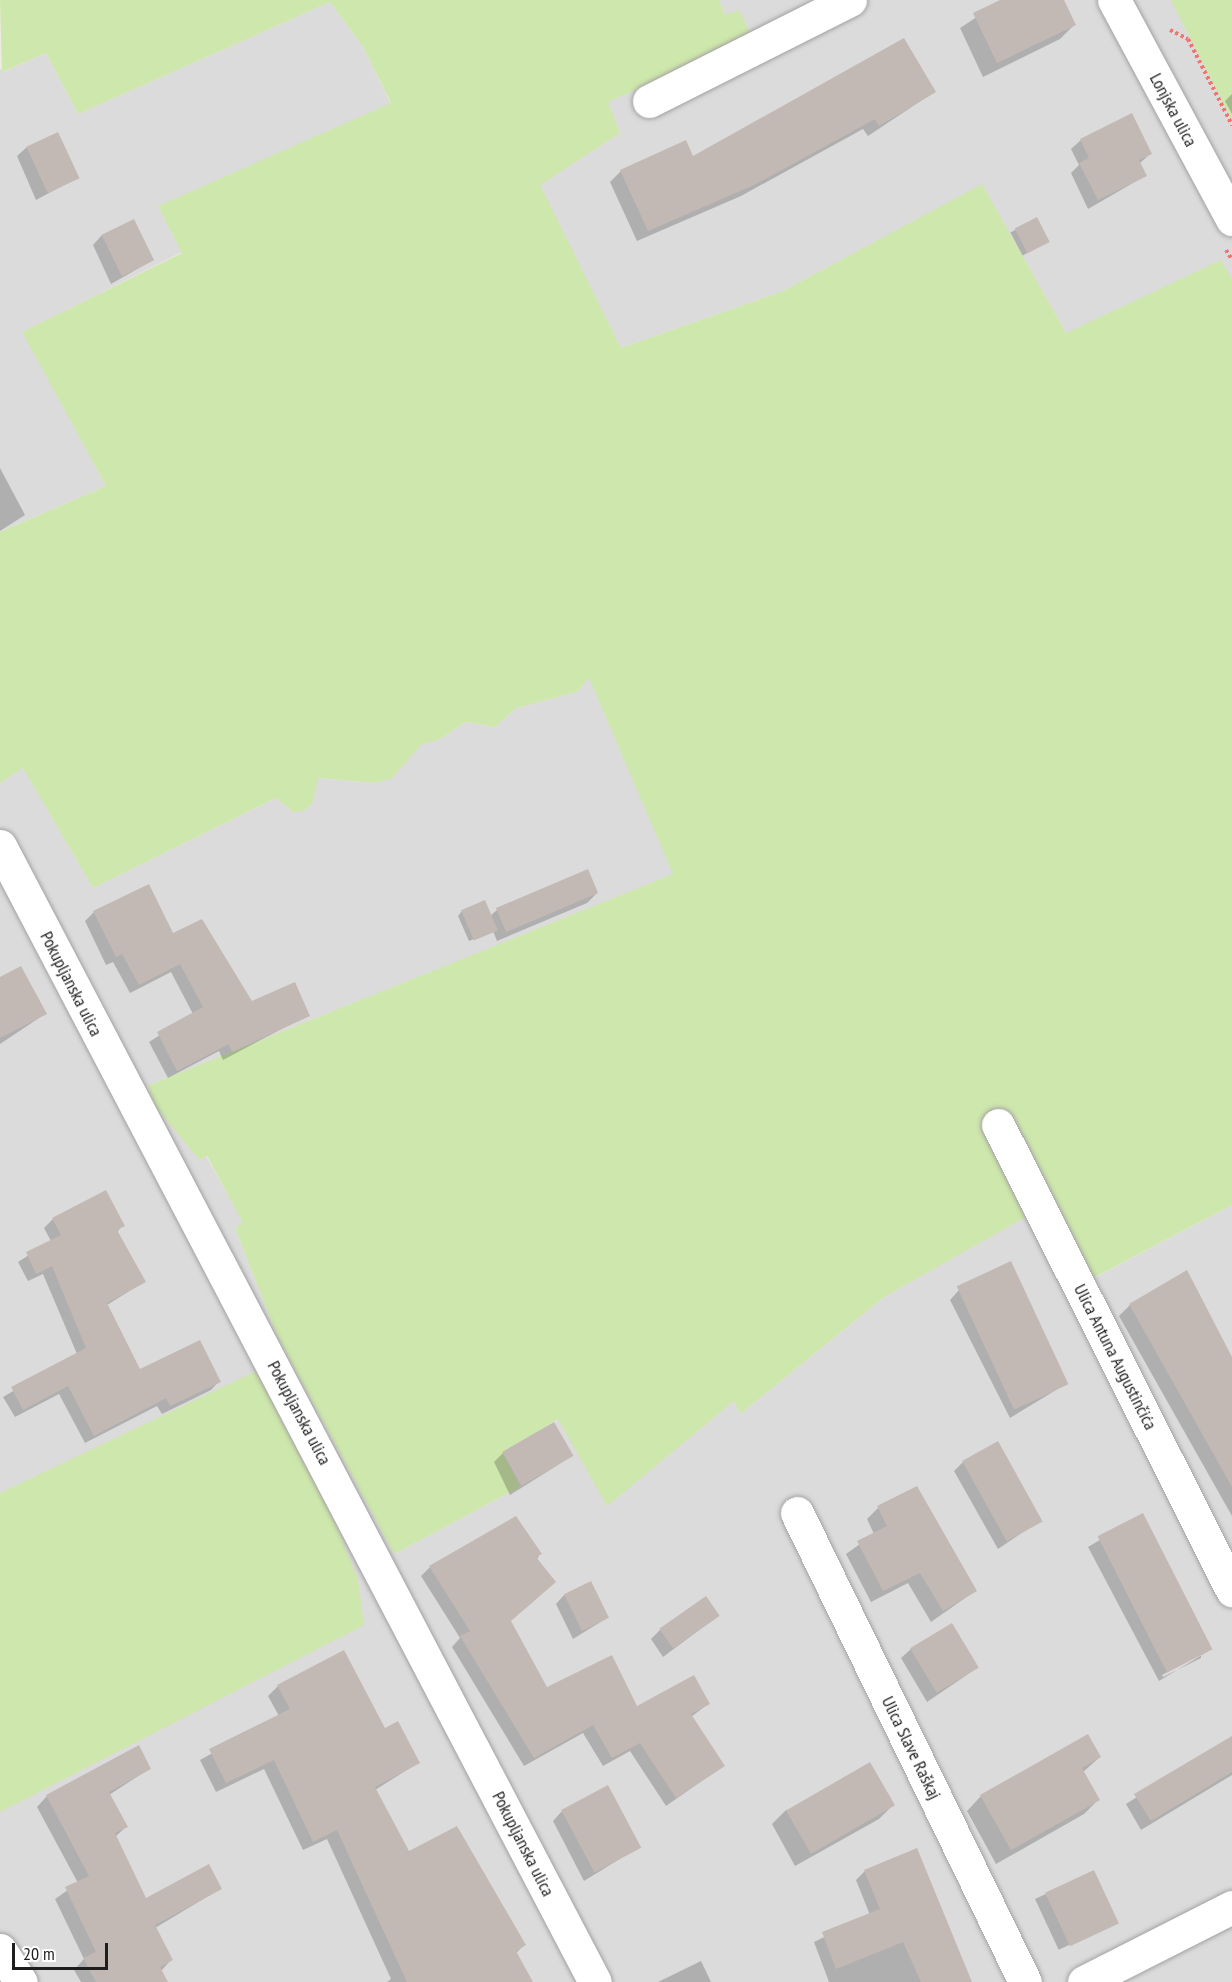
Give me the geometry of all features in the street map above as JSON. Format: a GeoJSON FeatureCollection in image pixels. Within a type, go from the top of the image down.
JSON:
{"type":"FeatureCollection","features":[{"type":"Feature","properties":{"kind":"street"},"geometry":{"type":"LineString","coordinates":[[649,101],[850,0]]}},
{"type":"Feature","properties":{"kind":"street","name":"Lonjska ulica"},"geometry":{"type":"LineString","coordinates":[[1114,0],[1232,219]]}},
{"type":"Feature","properties":{"kind":"street","name":"Pokupljanska ulica"},"geometry":{"type":"LineString","coordinates":[[0,846],[595,1982]]}},
{"type":"Feature","properties":{"kind":"street","name":"Ulica Antuna Augustinčića"},"geometry":{"type":"LineString","coordinates":[[998,1125],[1232,1590]]}},
{"type":"Feature","properties":{"kind":"street","name":"Ulica Slave Raškaj"},"geometry":{"type":"LineString","coordinates":[[797,1513],[1025,1982]]}},
{"type":"Feature","properties":{"kind":"street"},"geometry":{"type":"LineString","coordinates":[[1084,1982],[1232,1907]]}},
{"type":"Feature","properties":{"kind":"street"},"geometry":{"type":"LineString","coordinates":[[0,1950],[21,1982]]}},
{"type":"Feature","properties":{"kind":"path"},"geometry":{"type":"LineString","coordinates":[[1164,21],[1174,35],[1188,39],[1232,124]]}},
{"type":"Feature","properties":{"kind":"shaded area"},"geometry":{"type":"Polygon","coordinates":[[[719,0],[1232,0],[1232,383],[1066,333],[982,185],[783,291],[621,348],[539,185],[620,133],[607,102],[752,37],[725,15],[719,0]]]}},
{"type":"Feature","properties":{"kind":"shaded area"},"geometry":{"type":"Polygon","coordinates":[[[330,2],[363,47],[391,104],[159,206],[182,252],[23,332],[106,486],[0,532],[0,68],[3,72],[46,53],[78,114],[330,2]]]}},
{"type":"Feature","properties":{"kind":"shaded area"},"geometry":{"type":"Polygon","coordinates":[[[589,677],[674,874],[147,1086],[154,1105],[199,1159],[206,1156],[244,1223],[235,1228],[278,1338],[394,1554],[520,1487],[502,1452],[559,1419],[607,1505],[734,1401],[740,1414],[884,1297],[1047,1204],[1094,1278],[1232,1205],[1232,1982],[0,1982],[0,783],[23,767],[93,888],[276,798],[293,812],[318,778],[376,783],[391,778],[421,744],[438,740],[466,722],[495,727],[516,708],[577,692],[589,677]]]}},
{"type":"Feature","properties":{"kind":"green space"},"geometry":{"type":"Polygon","coordinates":[[[0,0],[719,0],[725,15],[739,10],[752,37],[608,102],[620,133],[540,185],[621,348],[783,291],[982,184],[1066,333],[1221,260],[1232,280],[1232,1205],[1093,1278],[1047,1205],[884,1297],[740,1414],[734,1401],[607,1506],[558,1419],[503,1452],[520,1487],[394,1554],[278,1338],[235,1228],[243,1223],[207,1156],[199,1160],[154,1105],[147,1086],[673,874],[589,678],[577,692],[516,708],[495,727],[466,722],[438,740],[422,744],[392,778],[376,783],[318,778],[313,802],[304,811],[293,812],[276,798],[93,888],[23,768],[0,783],[0,532],[106,486],[22,332],[182,253],[158,206],[391,103],[363,47],[330,2],[78,114],[46,53],[2,72],[0,0]]]}},
{"type":"Feature","properties":{"kind":"green space"},"geometry":{"type":"Polygon","coordinates":[[[1171,0],[1232,0],[1232,121],[1171,0]]]}},
{"type":"Feature","properties":{"kind":"green space"},"geometry":{"type":"Polygon","coordinates":[[[258,1370],[325,1496],[358,1580],[364,1625],[0,1812],[0,1493],[258,1370]]]}},
{"type":"Feature","properties":{"kind":"building"},"geometry":{"type":"Polygon","coordinates":[[[1000,0],[1064,0],[1076,25],[997,63],[973,13],[1000,0]]]}},
{"type":"Feature","properties":{"kind":"building"},"geometry":{"type":"Polygon","coordinates":[[[904,38],[936,92],[879,126],[875,119],[754,185],[648,231],[620,170],[686,140],[693,156],[904,38]]]}},
{"type":"Feature","properties":{"kind":"building"},"geometry":{"type":"Polygon","coordinates":[[[1132,113],[1152,154],[1139,160],[1147,176],[1098,200],[1079,163],[1089,158],[1080,139],[1132,113]]]}},
{"type":"Feature","properties":{"kind":"building"},"geometry":{"type":"Polygon","coordinates":[[[58,132],[80,178],[48,193],[26,147],[58,132]]]}},
{"type":"Feature","properties":{"kind":"building"},"geometry":{"type":"Polygon","coordinates":[[[1037,217],[1050,242],[1027,253],[1015,228],[1037,217]]]}},
{"type":"Feature","properties":{"kind":"building"},"geometry":{"type":"Polygon","coordinates":[[[134,219],[154,260],[122,276],[102,235],[134,219]]]}},
{"type":"Feature","properties":{"kind":"building"},"geometry":{"type":"Polygon","coordinates":[[[588,869],[598,893],[506,932],[496,908],[588,869]]]}},
{"type":"Feature","properties":{"kind":"building"},"geometry":{"type":"Polygon","coordinates":[[[149,884],[173,933],[202,919],[252,1001],[295,982],[310,1016],[232,1052],[229,1044],[177,1071],[157,1032],[203,1007],[180,964],[139,985],[122,954],[116,957],[93,911],[149,884]]]}},
{"type":"Feature","properties":{"kind":"building"},"geometry":{"type":"Polygon","coordinates":[[[485,900],[498,930],[474,941],[461,910],[485,900]]]}},
{"type":"Feature","properties":{"kind":"building"},"geometry":{"type":"Polygon","coordinates":[[[21,966],[47,1014],[0,1038],[0,977],[21,966]]]}},
{"type":"Feature","properties":{"kind":"building"},"geometry":{"type":"Polygon","coordinates":[[[106,1190],[125,1226],[117,1230],[146,1282],[107,1303],[140,1369],[200,1340],[221,1382],[170,1406],[166,1398],[94,1436],[68,1386],[23,1410],[11,1387],[86,1348],[52,1266],[36,1274],[26,1252],[61,1235],[52,1218],[106,1190]]]}},
{"type":"Feature","properties":{"kind":"building"},"geometry":{"type":"Polygon","coordinates":[[[1011,1261],[1068,1384],[1014,1410],[957,1286],[1011,1261]]]}},
{"type":"Feature","properties":{"kind":"building"},"geometry":{"type":"Polygon","coordinates":[[[1187,1270],[1232,1357],[1232,1487],[1129,1304],[1187,1270]]]}},
{"type":"Feature","properties":{"kind":"building"},"geometry":{"type":"Polygon","coordinates":[[[554,1422],[574,1456],[522,1486],[502,1452],[554,1422]]]}},
{"type":"Feature","properties":{"kind":"building"},"geometry":{"type":"Polygon","coordinates":[[[998,1441],[1043,1521],[1007,1541],[962,1461],[998,1441]]]}},
{"type":"Feature","properties":{"kind":"building"},"geometry":{"type":"Polygon","coordinates":[[[917,1486],[977,1591],[943,1611],[920,1573],[883,1591],[857,1541],[887,1526],[877,1506],[917,1486]]]}},
{"type":"Feature","properties":{"kind":"building"},"geometry":{"type":"Polygon","coordinates":[[[1143,1513],[1212,1649],[1167,1672],[1098,1536],[1143,1513]]]}},
{"type":"Feature","properties":{"kind":"building"},"geometry":{"type":"Polygon","coordinates":[[[516,1516],[542,1554],[536,1557],[556,1582],[511,1621],[547,1687],[612,1655],[637,1706],[694,1675],[710,1704],[691,1714],[725,1766],[676,1798],[640,1743],[612,1758],[593,1725],[534,1758],[460,1636],[470,1631],[429,1566],[516,1516]]]}},
{"type":"Feature","properties":{"kind":"building"},"geometry":{"type":"Polygon","coordinates":[[[591,1581],[609,1618],[582,1631],[564,1594],[591,1581]]]}},
{"type":"Feature","properties":{"kind":"building"},"geometry":{"type":"Polygon","coordinates":[[[706,1596],[720,1616],[673,1648],[659,1629],[706,1596]]]}},
{"type":"Feature","properties":{"kind":"building"},"geometry":{"type":"Polygon","coordinates":[[[952,1623],[979,1668],[937,1693],[910,1648],[952,1623]]]}},
{"type":"Feature","properties":{"kind":"building"},"geometry":{"type":"Polygon","coordinates":[[[344,1650],[385,1728],[398,1721],[420,1763],[375,1787],[409,1851],[457,1826],[526,1945],[516,1951],[533,1982],[407,1982],[337,1830],[313,1842],[274,1760],[226,1783],[209,1749],[290,1709],[277,1685],[344,1650]]]}},
{"type":"Feature","properties":{"kind":"building"},"geometry":{"type":"Polygon","coordinates":[[[1088,1734],[1101,1757],[1082,1768],[1100,1800],[1011,1850],[980,1795],[1088,1734]]]}},
{"type":"Feature","properties":{"kind":"building"},"geometry":{"type":"Polygon","coordinates":[[[1232,1736],[1232,1772],[1151,1821],[1134,1794],[1232,1736]]]}},
{"type":"Feature","properties":{"kind":"building"},"geometry":{"type":"Polygon","coordinates":[[[139,1745],[151,1769],[109,1792],[128,1827],[115,1833],[146,1898],[209,1864],[222,1889],[155,1925],[173,1960],[160,1967],[168,1982],[96,1982],[83,1958],[96,1952],[65,1887],[89,1876],[46,1795],[139,1745]]]}},
{"type":"Feature","properties":{"kind":"building"},"geometry":{"type":"Polygon","coordinates":[[[870,1762],[895,1805],[811,1854],[786,1810],[870,1762]]]}},
{"type":"Feature","properties":{"kind":"building"},"geometry":{"type":"Polygon","coordinates":[[[608,1785],[641,1848],[595,1873],[561,1810],[608,1785]]]}},
{"type":"Feature","properties":{"kind":"building"},"geometry":{"type":"Polygon","coordinates":[[[917,1848],[972,1982],[921,1982],[903,1942],[836,1969],[822,1932],[880,1909],[864,1870],[917,1848]]]}},
{"type":"Feature","properties":{"kind":"building"},"geometry":{"type":"Polygon","coordinates":[[[1094,1870],[1119,1923],[1070,1946],[1045,1893],[1094,1870]]]}}]}
